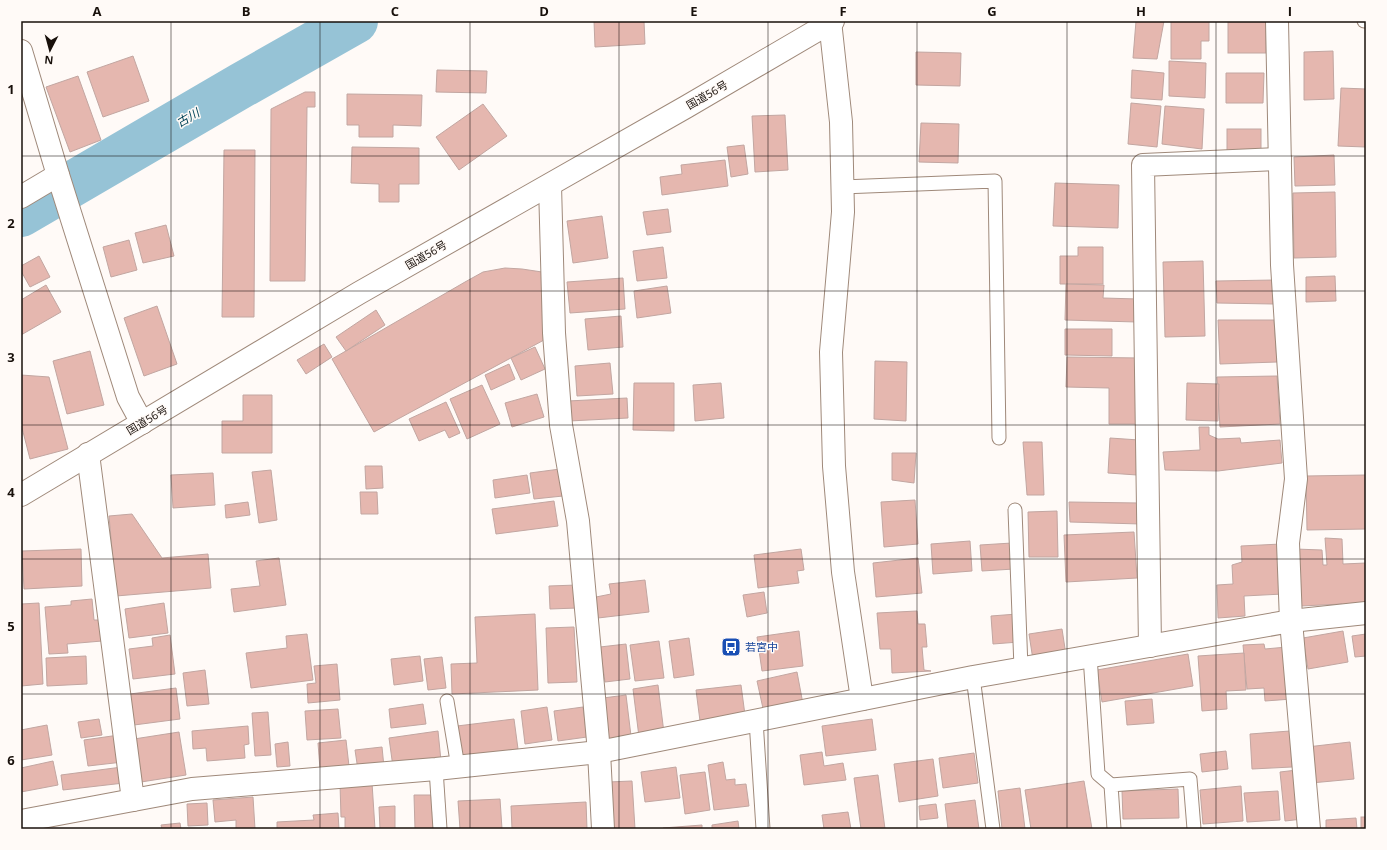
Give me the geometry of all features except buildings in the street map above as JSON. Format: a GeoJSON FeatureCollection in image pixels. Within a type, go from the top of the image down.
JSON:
{"type":"FeatureCollection","features":[{"type":"Feature","properties":{"kind":"main road"},"geometry":{"type":"LineString","coordinates":[[1277,21],[1282,265],[1296,479],[1288,543],[1291,621],[1309,829]]}},
{"type":"Feature","properties":{"kind":"main road"},"geometry":{"type":"LineString","coordinates":[[831,22],[841,122],[843,220],[831,352],[834,466],[843,572],[862,699]]}},
{"type":"Feature","properties":{"kind":"main road","name":"国道56号"},"geometry":{"type":"LineString","coordinates":[[21,495],[360,293],[686,107],[831,22]]}},
{"type":"Feature","properties":{"kind":"main road"},"geometry":{"type":"LineString","coordinates":[[21,51],[59,179],[128,397],[142,423]]}},
{"type":"Feature","properties":{"kind":"main road"},"geometry":{"type":"LineString","coordinates":[[1150,646],[1143,165],[1280,159]]}},
{"type":"Feature","properties":{"kind":"main road"},"geometry":{"type":"LineString","coordinates":[[21,196],[59,179]]}},
{"type":"Feature","properties":{"kind":"main road"},"geometry":{"type":"LineString","coordinates":[[550,185],[554,333],[561,425],[578,521],[599,752],[602,829]]}},
{"type":"Feature","properties":{"kind":"main road"},"geometry":{"type":"LineString","coordinates":[[88,454],[133,800]]}},
{"type":"Feature","properties":{"kind":"main road"},"geometry":{"type":"LineString","coordinates":[[21,821],[192,789],[458,767],[599,752],[1021,668],[1291,621],[1366,613]]}},
{"type":"Feature","properties":{"kind":"lane"},"geometry":{"type":"LineString","coordinates":[[842,187],[995,181],[999,438]]}},
{"type":"Feature","properties":{"kind":"lane"},"geometry":{"type":"LineString","coordinates":[[1015,510],[1021,668]]}},
{"type":"Feature","properties":{"kind":"lane"},"geometry":{"type":"LineString","coordinates":[[1090,656],[1098,774],[1111,785],[1190,779],[1194,829]]}},
{"type":"Feature","properties":{"kind":"lane"},"geometry":{"type":"LineString","coordinates":[[972,677],[993,829]]}},
{"type":"Feature","properties":{"kind":"lane"},"geometry":{"type":"LineString","coordinates":[[447,701],[458,767]]}},
{"type":"Feature","properties":{"kind":"lane"},"geometry":{"type":"LineString","coordinates":[[756,720],[763,829]]}},
{"type":"Feature","properties":{"kind":"lane"},"geometry":{"type":"LineString","coordinates":[[436,769],[440,829]]}},
{"type":"Feature","properties":{"kind":"lane"},"geometry":{"type":"LineString","coordinates":[[1111,785],[1114,829]]}},
{"type":"Feature","properties":{"kind":"waterway","name":"古川"},"geometry":{"type":"LineString","coordinates":[[21,214],[355,21]]}},
{"type":"Feature","properties":{"kind":"place","name":"若宮中"},"geometry":{"type":"Point","coordinates":[731,647]}}]}
